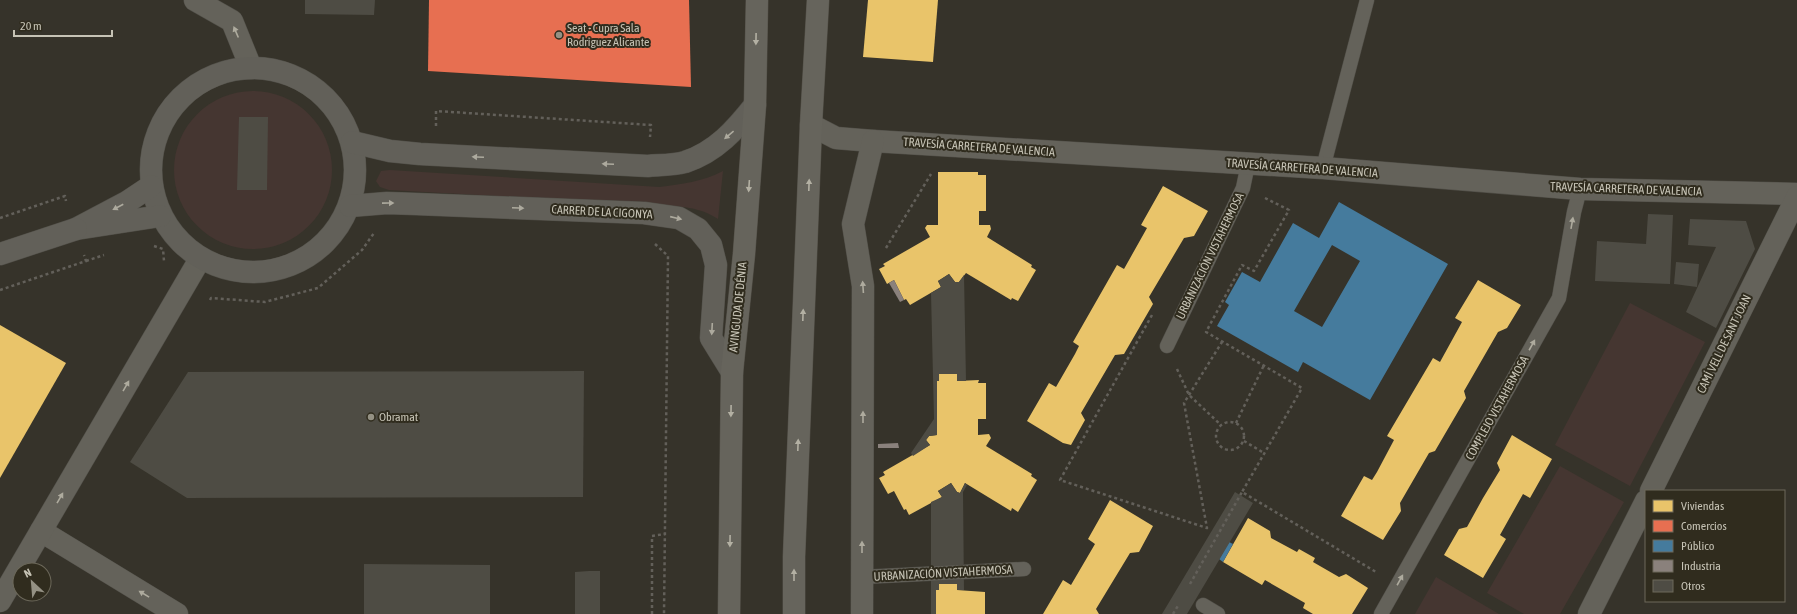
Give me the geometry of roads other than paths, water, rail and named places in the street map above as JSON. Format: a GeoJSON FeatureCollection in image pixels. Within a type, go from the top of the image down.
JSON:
{"type":"FeatureCollection","features":[{"type":"Feature","properties":{"kind":"main road","name":"AVINGUDA DE DÉNIA"},"geometry":{"type":"LineString","coordinates":[[729,614],[732,372],[744,254],[755,105],[757,0]]}},
{"type":"Feature","properties":{"kind":"main road"},"geometry":{"type":"LineString","coordinates":[[794,614],[794,557],[811,124],[818,0]]}},
{"type":"Feature","properties":{"kind":"street"},"geometry":{"type":"LineString","coordinates":[[195,0],[232,21],[251,68]]}},
{"type":"Feature","properties":{"kind":"street"},"geometry":{"type":"LineString","coordinates":[[251,68],[270,69],[289,74],[306,82],[322,94],[335,108],[345,124],[352,142],[356,163],[350,206],[336,232],[314,253],[287,267],[258,273],[228,270],[200,259],[177,240],[160,216],[151,186],[150,161],[156,136],[167,114],[175,104],[183,95],[204,80],[227,72],[251,68]]}},
{"type":"Feature","properties":{"kind":"street"},"geometry":{"type":"LineString","coordinates":[[352,142],[390,151],[420,154],[648,166],[685,162],[713,149],[735,130],[755,105]]}},
{"type":"Feature","properties":{"kind":"street","name":"TRAVESÍA CARRETERA DE VALENCIA"},"geometry":{"type":"LineString","coordinates":[[811,124],[836,138],[873,141],[1323,168],[1580,189],[1797,195]]}},
{"type":"Feature","properties":{"kind":"street"},"geometry":{"type":"LineString","coordinates":[[862,614],[863,286],[853,224],[873,141]]}},
{"type":"Feature","properties":{"kind":"street"},"geometry":{"type":"LineString","coordinates":[[76,229],[127,202],[151,186]]}},
{"type":"Feature","properties":{"kind":"street","name":"CAMÍ VELL DE SANT JOAN"},"geometry":{"type":"LineString","coordinates":[[1651,490],[1797,195]]}},
{"type":"Feature","properties":{"kind":"street","name":"CARRER DE LA CIGONYA"},"geometry":{"type":"LineString","coordinates":[[350,206],[387,203],[416,204],[644,213],[679,218],[698,229],[711,245],[716,265],[711,338],[732,372]]}},
{"type":"Feature","properties":{"kind":"street"},"geometry":{"type":"LineString","coordinates":[[0,254],[76,229],[160,216]]}},
{"type":"Feature","properties":{"kind":"street"},"geometry":{"type":"LineString","coordinates":[[0,601],[200,259]]}},
{"type":"Feature","properties":{"kind":"street"},"geometry":{"type":"LineString","coordinates":[[1589,614],[1645,503]]}},
{"type":"Feature","properties":{"kind":"street"},"geometry":{"type":"LineString","coordinates":[[41,531],[177,614]]}},
{"type":"Feature","properties":{"kind":"lane"},"geometry":{"type":"LineString","coordinates":[[1323,168],[1366,0]]}},
{"type":"Feature","properties":{"kind":"lane","name":"URBANIZACIÓN VISTAHERMOSA"},"geometry":{"type":"LineString","coordinates":[[1166,346],[1243,188],[1248,164]]}},
{"type":"Feature","properties":{"kind":"lane","name":"COMPLEJO VISTAHERMOSA"},"geometry":{"type":"LineString","coordinates":[[1381,614],[1559,298],[1574,212],[1580,189]]}},
{"type":"Feature","properties":{"kind":"lane","name":"URBANIZACIÓN VISTAHERMOSA"},"geometry":{"type":"LineString","coordinates":[[862,577],[1024,569]]}},
{"type":"Feature","properties":{"kind":"lane"},"geometry":{"type":"LineString","coordinates":[[1203,605],[1218,614]]}},
{"type":"Feature","properties":{"kind":"place","name":"Seat - Cupra Sala Rodriguez Alicante"},"geometry":{"type":"Point","coordinates":[559,35]}},
{"type":"Feature","properties":{"kind":"place","name":"Obramat"},"geometry":{"type":"Point","coordinates":[371,417]}}]}
